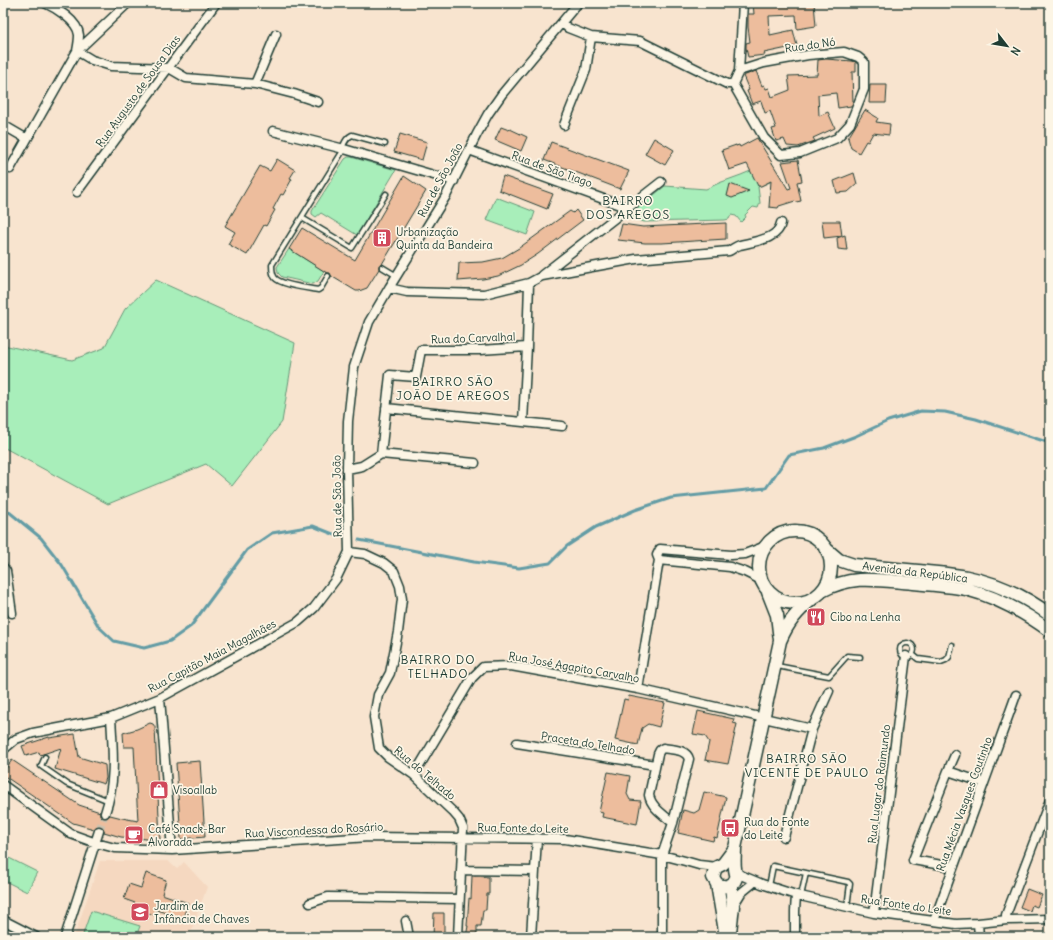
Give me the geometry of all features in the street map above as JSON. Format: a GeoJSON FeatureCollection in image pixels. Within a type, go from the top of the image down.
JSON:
{"type":"FeatureCollection","features":[{"type":"Feature","properties":{"kind":"street"},"geometry":{"type":"LineString","coordinates":[[45,3],[60,11],[75,24],[79,34],[77,51]]}},
{"type":"Feature","properties":{"kind":"street"},"geometry":{"type":"LineString","coordinates":[[10,169],[77,51],[128,3]]}},
{"type":"Feature","properties":{"kind":"street","name":"Rua Augusto de Sousa Dias"},"geometry":{"type":"LineString","coordinates":[[77,192],[216,3]]}},
{"type":"Feature","properties":{"kind":"street","name":"Rua de São João"},"geometry":{"type":"LineString","coordinates":[[349,552],[347,469],[348,421],[354,366],[370,322],[389,288],[446,196],[488,114],[578,3]]}},
{"type":"Feature","properties":{"kind":"street"},"geometry":{"type":"LineString","coordinates":[[562,23],[568,28],[591,37],[640,41],[727,84],[733,84],[739,71],[743,3]]}},
{"type":"Feature","properties":{"kind":"street"},"geometry":{"type":"LineString","coordinates":[[255,84],[276,34]]}},
{"type":"Feature","properties":{"kind":"street"},"geometry":{"type":"LineString","coordinates":[[564,124],[586,70],[591,37]]}},
{"type":"Feature","properties":{"kind":"street"},"geometry":{"type":"LineString","coordinates":[[77,51],[92,60],[111,66],[168,68],[186,78],[255,84],[318,102]]}},
{"type":"Feature","properties":{"kind":"street","name":"Rua do Nó"},"geometry":{"type":"LineString","coordinates":[[733,84],[764,138],[781,155],[800,153],[837,138],[850,124],[864,89],[864,62],[858,57],[844,52],[764,63],[739,71]]}},
{"type":"Feature","properties":{"kind":"street"},"geometry":{"type":"LineString","coordinates":[[3,125],[27,139]]}},
{"type":"Feature","properties":{"kind":"street"},"geometry":{"type":"LineString","coordinates":[[273,131],[343,149],[454,181]]}},
{"type":"Feature","properties":{"kind":"street","name":"Rua de São Tiago"},"geometry":{"type":"LineString","coordinates":[[469,150],[628,208]]}},
{"type":"Feature","properties":{"kind":"street"},"geometry":{"type":"LineString","coordinates":[[389,288],[407,292],[484,294],[529,283],[542,276],[661,182]]}},
{"type":"Feature","properties":{"kind":"street"},"geometry":{"type":"LineString","coordinates":[[542,276],[636,259],[729,251],[739,245],[762,240],[776,233],[780,228],[781,223]]}},
{"type":"Feature","properties":{"kind":"street"},"geometry":{"type":"LineString","coordinates":[[523,422],[529,283]]}},
{"type":"Feature","properties":{"kind":"street","name":"Rua do Carvalhal"},"geometry":{"type":"LineString","coordinates":[[381,454],[390,375],[416,377],[421,350],[480,350],[527,347]]}},
{"type":"Feature","properties":{"kind":"street"},"geometry":{"type":"LineString","coordinates":[[386,408],[562,426]]}},
{"type":"Feature","properties":{"kind":"street"},"geometry":{"type":"LineString","coordinates":[[347,469],[362,466],[381,454],[475,463]]}},
{"type":"Feature","properties":{"kind":"street"},"geometry":{"type":"LineString","coordinates":[[729,937],[733,906],[734,848],[780,641],[784,631],[792,619],[828,582],[831,570],[830,559],[826,548],[818,540],[808,534],[796,531],[785,533],[774,538],[766,546],[761,556],[759,568],[762,580],[777,615],[780,641]]}},
{"type":"Feature","properties":{"kind":"street"},"geometry":{"type":"LineString","coordinates":[[638,689],[659,560],[657,555],[660,550],[731,555],[745,554],[766,546]]}},
{"type":"Feature","properties":{"kind":"street","name":"Avenida da República"},"geometry":{"type":"LineString","coordinates":[[826,548],[840,560],[854,565],[951,574],[987,583],[1009,591],[1029,601],[1050,615]]}},
{"type":"Feature","properties":{"kind":"street","name":"Rua do Telhado"},"geometry":{"type":"LineString","coordinates":[[349,552],[365,554],[384,562],[394,571],[400,586],[402,599],[398,632],[390,672],[378,695],[374,716],[379,748],[388,757],[414,775],[454,812],[463,828],[458,937]]}},
{"type":"Feature","properties":{"kind":"street","name":"Rua Capitão Maia Magalhães"},"geometry":{"type":"LineString","coordinates":[[3,750],[16,739],[33,733],[111,718],[160,698],[298,622],[314,608],[336,579],[349,552]]}},
{"type":"Feature","properties":{"kind":"street"},"geometry":{"type":"LineString","coordinates":[[659,560],[730,567],[762,580]]}},
{"type":"Feature","properties":{"kind":"street"},"geometry":{"type":"LineString","coordinates":[[3,567],[6,571],[12,613]]}},
{"type":"Feature","properties":{"kind":"street","name":"Avenida da República"},"geometry":{"type":"LineString","coordinates":[[817,595],[837,584],[853,580],[877,580],[949,586],[976,592],[1002,602],[1020,611],[1050,631]]}},
{"type":"Feature","properties":{"kind":"street"},"geometry":{"type":"LineString","coordinates":[[768,591],[777,599],[789,603],[801,603],[817,595]]}},
{"type":"Feature","properties":{"kind":"street","name":"Rua Lugar do Raimundo"},"geometry":{"type":"LineString","coordinates":[[874,914],[909,655]]}},
{"type":"Feature","properties":{"kind":"street","name":"Rua José Agapito Carvalho"},"geometry":{"type":"LineString","coordinates":[[414,775],[472,678],[483,667],[511,666],[638,689],[812,729]]}},
{"type":"Feature","properties":{"kind":"street"},"geometry":{"type":"LineString","coordinates":[[784,837],[812,729],[829,691]]}},
{"type":"Feature","properties":{"kind":"street","name":"Rua Mécia Vasques Coutinho"},"geometry":{"type":"LineString","coordinates":[[934,921],[1016,695]]}},
{"type":"Feature","properties":{"kind":"street"},"geometry":{"type":"LineString","coordinates":[[160,698],[172,850]]}},
{"type":"Feature","properties":{"kind":"street"},"geometry":{"type":"LineString","coordinates":[[105,813],[110,801],[112,787],[113,763],[111,718]]}},
{"type":"Feature","properties":{"kind":"street","name":"Praceta do Telhado"},"geometry":{"type":"LineString","coordinates":[[517,743],[655,765]]}},
{"type":"Feature","properties":{"kind":"street"},"geometry":{"type":"LineString","coordinates":[[662,937],[662,855],[673,823],[689,759],[688,755],[684,752],[663,748],[658,754],[649,795],[653,805],[673,823]]}},
{"type":"Feature","properties":{"kind":"street"},"geometry":{"type":"LineString","coordinates":[[953,867],[913,860],[955,755]]}},
{"type":"Feature","properties":{"kind":"street"},"geometry":{"type":"LineString","coordinates":[[948,771],[984,783]]}},
{"type":"Feature","properties":{"kind":"street","name":"Rua Viscondessa do Rosário"},"geometry":{"type":"LineString","coordinates":[[3,785],[71,834],[115,848],[172,850],[369,837],[462,838]]}},
{"type":"Feature","properties":{"kind":"street"},"geometry":{"type":"LineString","coordinates":[[1007,920],[1006,915],[1050,800]]}},
{"type":"Feature","properties":{"kind":"street"},"geometry":{"type":"LineString","coordinates":[[65,937],[99,831]]}},
{"type":"Feature","properties":{"kind":"street","name":"Rua Fonte do Leite"},"geometry":{"type":"LineString","coordinates":[[462,838],[565,839],[662,855],[700,865],[717,873]]}},
{"type":"Feature","properties":{"kind":"street"},"geometry":{"type":"LineString","coordinates":[[531,937],[537,838]]}},
{"type":"Feature","properties":{"kind":"street"},"geometry":{"type":"LineString","coordinates":[[726,937],[717,873],[734,848]]}},
{"type":"Feature","properties":{"kind":"street"},"geometry":{"type":"LineString","coordinates":[[717,873],[730,865],[734,877]]}},
{"type":"Feature","properties":{"kind":"street"},"geometry":{"type":"LineString","coordinates":[[461,870],[535,871]]}},
{"type":"Feature","properties":{"kind":"street"},"geometry":{"type":"LineString","coordinates":[[717,873],[724,886],[734,877]]}},
{"type":"Feature","properties":{"kind":"street"},"geometry":{"type":"LineString","coordinates":[[734,877],[752,884],[766,885]]}},
{"type":"Feature","properties":{"kind":"street"},"geometry":{"type":"LineString","coordinates":[[734,877],[766,885]]}},
{"type":"Feature","properties":{"kind":"street"},"geometry":{"type":"LineString","coordinates":[[733,906],[741,893],[752,884]]}},
{"type":"Feature","properties":{"kind":"street","name":"Rua Fonte do Leite"},"geometry":{"type":"LineString","coordinates":[[766,885],[799,896],[874,914],[956,924],[1007,920],[1050,921]]}},
{"type":"Feature","properties":{"kind":"street"},"geometry":{"type":"LineString","coordinates":[[796,937],[795,911],[799,896]]}},
{"type":"Feature","properties":{"kind":"street"},"geometry":{"type":"LineString","coordinates":[[310,903],[328,898],[460,899]]}},
{"type":"Feature","properties":{"kind":"street"},"geometry":{"type":"LineString","coordinates":[[3,920],[36,937]]}},
{"type":"Feature","properties":{"kind":"street"},"geometry":{"type":"LineString","coordinates":[[406,921],[409,937]]}},
{"type":"Feature","properties":{"kind":"street"},"geometry":{"type":"LineString","coordinates":[[978,923],[979,937]]}},
{"type":"Feature","properties":{"kind":"lane"},"geometry":{"type":"LineString","coordinates":[[328,276],[321,288],[318,290],[282,282],[276,279],[272,272],[272,265],[343,149],[345,141],[348,137],[352,135],[386,144]]}},
{"type":"Feature","properties":{"kind":"lane"},"geometry":{"type":"LineString","coordinates":[[302,218],[352,248],[386,194]]}},
{"type":"Feature","properties":{"kind":"lane"},"geometry":{"type":"LineString","coordinates":[[382,267],[397,276]]}},
{"type":"Feature","properties":{"kind":"lane"},"geometry":{"type":"LineString","coordinates":[[909,655],[918,659],[941,662],[946,660],[950,654],[952,645]]}},
{"type":"Feature","properties":{"kind":"lane"},"geometry":{"type":"LineString","coordinates":[[774,666],[829,676],[847,656],[860,657]]}},
{"type":"Feature","properties":{"kind":"lane"},"geometry":{"type":"LineString","coordinates":[[45,757],[41,766],[67,784],[110,801]]}},
{"type":"Feature","properties":{"kind":"lane"},"geometry":{"type":"LineString","coordinates":[[766,885],[773,866],[848,882],[850,884],[847,907]]}},
{"type":"Feature","properties":{"kind":"lane"},"geometry":{"type":"LineString","coordinates":[[799,896],[806,873]]}},
{"type":"Feature","properties":{"kind":"shaded area","name":"Jardim de Infância de Chaves"},"geometry":{"type":"Polygon","coordinates":[[[100,861],[168,861],[177,869],[184,862],[207,887],[189,937],[74,937],[100,861]]]}},
{"type":"Feature","properties":{"kind":"green space"},"geometry":{"type":"Polygon","coordinates":[[[348,157],[396,170],[357,235],[321,213],[316,217],[312,214],[312,211],[345,159],[348,157]]]}},
{"type":"Feature","properties":{"kind":"green space"},"geometry":{"type":"Polygon","coordinates":[[[772,162],[773,172],[767,173],[770,182],[758,187],[760,203],[758,208],[753,207],[745,215],[746,217],[741,222],[736,216],[731,215],[729,219],[725,220],[644,222],[632,218],[630,214],[665,186],[706,189],[772,162]]]}},
{"type":"Feature","properties":{"kind":"green space"},"geometry":{"type":"Polygon","coordinates":[[[496,197],[535,212],[527,235],[486,220],[496,197]]]}},
{"type":"Feature","properties":{"kind":"green space"},"geometry":{"type":"Polygon","coordinates":[[[289,249],[324,271],[318,281],[313,284],[282,277],[278,273],[277,267],[289,249]]]}},
{"type":"Feature","properties":{"kind":"green space"},"geometry":{"type":"Polygon","coordinates":[[[156,280],[295,343],[282,422],[232,486],[206,464],[108,504],[3,447],[3,345],[72,360],[104,348],[125,309],[156,280]]]}},
{"type":"Feature","properties":{"kind":"green space"},"geometry":{"type":"Polygon","coordinates":[[[3,855],[37,872],[27,892],[3,880],[3,855]]]}},
{"type":"Feature","properties":{"kind":"green space"},"geometry":{"type":"Polygon","coordinates":[[[91,911],[140,926],[136,937],[92,937],[83,934],[91,911]]]}},
{"type":"Feature","properties":{"kind":"building"},"geometry":{"type":"Polygon","coordinates":[[[753,3],[814,3],[816,26],[797,29],[796,15],[769,16],[770,35],[793,30],[797,46],[764,53],[765,55],[748,57],[746,43],[750,42],[748,14],[754,14],[753,3]]]}},
{"type":"Feature","properties":{"kind":"building"},"geometry":{"type":"Polygon","coordinates":[[[826,59],[856,62],[856,72],[852,72],[853,103],[851,106],[838,108],[836,93],[818,95],[819,116],[828,112],[835,128],[813,138],[815,141],[798,147],[787,146],[784,139],[776,141],[772,129],[776,128],[770,111],[765,113],[761,101],[752,104],[747,91],[749,90],[743,76],[756,71],[762,86],[764,85],[766,89],[769,88],[772,97],[790,90],[788,76],[817,75],[818,60],[826,59]]]}},
{"type":"Feature","properties":{"kind":"building"},"geometry":{"type":"Polygon","coordinates":[[[870,85],[887,85],[886,103],[869,103],[870,85]]]}},
{"type":"Feature","properties":{"kind":"building"},"geometry":{"type":"Polygon","coordinates":[[[865,110],[878,118],[876,122],[890,124],[889,135],[873,133],[859,153],[851,148],[848,138],[865,110]]]}},
{"type":"Feature","properties":{"kind":"building"},"geometry":{"type":"Polygon","coordinates":[[[501,127],[510,129],[527,137],[521,151],[495,140],[501,127]]]}},
{"type":"Feature","properties":{"kind":"building"},"geometry":{"type":"Polygon","coordinates":[[[400,134],[427,142],[422,160],[394,152],[400,134]]]}},
{"type":"Feature","properties":{"kind":"building"},"geometry":{"type":"Polygon","coordinates":[[[654,138],[674,150],[665,165],[645,154],[654,138]]]}},
{"type":"Feature","properties":{"kind":"building"},"geometry":{"type":"Polygon","coordinates":[[[757,138],[788,189],[791,188],[782,162],[798,160],[802,181],[797,182],[801,201],[795,201],[779,206],[778,208],[769,207],[771,181],[758,186],[747,164],[729,170],[722,150],[736,145],[739,145],[740,147],[757,138]]]}},
{"type":"Feature","properties":{"kind":"building"},"geometry":{"type":"Polygon","coordinates":[[[551,142],[629,171],[620,189],[544,160],[551,142]]]}},
{"type":"Feature","properties":{"kind":"building"},"geometry":{"type":"Polygon","coordinates":[[[277,159],[295,170],[283,195],[281,194],[273,209],[275,210],[266,226],[264,225],[247,255],[228,244],[235,232],[225,226],[260,166],[270,171],[277,159]]]}},
{"type":"Feature","properties":{"kind":"building"},"geometry":{"type":"Polygon","coordinates":[[[854,173],[857,184],[848,192],[837,193],[834,181],[854,173]]]}},
{"type":"Feature","properties":{"kind":"building","name":"Urbanização Quinta da Bandeira"},"geometry":{"type":"Polygon","coordinates":[[[404,176],[426,191],[382,264],[379,265],[379,269],[367,288],[356,291],[331,276],[330,273],[327,273],[289,249],[302,228],[355,260],[404,176]]]}},
{"type":"Feature","properties":{"kind":"building"},"geometry":{"type":"Polygon","coordinates":[[[503,176],[553,194],[547,209],[499,190],[503,176]]]}},
{"type":"Feature","properties":{"kind":"building"},"geometry":{"type":"Polygon","coordinates":[[[730,184],[749,191],[732,198],[727,196],[730,184]]]}},
{"type":"Feature","properties":{"kind":"building"},"geometry":{"type":"Polygon","coordinates":[[[576,210],[583,220],[521,265],[498,276],[458,281],[459,263],[483,262],[502,258],[519,248],[570,211],[573,213],[576,210]]]}},
{"type":"Feature","properties":{"kind":"building"},"geometry":{"type":"Polygon","coordinates":[[[822,221],[840,221],[842,236],[824,238],[822,221]]]}},
{"type":"Feature","properties":{"kind":"building"},"geometry":{"type":"Polygon","coordinates":[[[726,223],[726,239],[662,243],[618,240],[622,224],[643,227],[726,223]]]}},
{"type":"Feature","properties":{"kind":"building"},"geometry":{"type":"Polygon","coordinates":[[[845,235],[847,250],[838,249],[837,238],[845,235]]]}},
{"type":"Feature","properties":{"kind":"building"},"geometry":{"type":"Polygon","coordinates":[[[629,696],[665,703],[659,727],[648,724],[642,728],[638,745],[615,740],[624,699],[628,700],[629,696]]]}},
{"type":"Feature","properties":{"kind":"building"},"geometry":{"type":"Polygon","coordinates":[[[698,711],[734,719],[733,723],[737,724],[728,764],[705,760],[709,742],[705,736],[693,734],[698,711]]]}},
{"type":"Feature","properties":{"kind":"building"},"geometry":{"type":"Polygon","coordinates":[[[150,723],[155,727],[160,840],[121,837],[104,832],[103,828],[100,826],[94,829],[73,823],[3,775],[12,760],[79,805],[100,812],[100,815],[103,818],[107,818],[110,815],[138,821],[134,747],[124,747],[123,733],[150,723]]]}},
{"type":"Feature","properties":{"kind":"building"},"geometry":{"type":"Polygon","coordinates":[[[75,734],[79,757],[105,765],[106,778],[104,784],[55,769],[61,748],[40,755],[39,752],[26,756],[22,746],[49,737],[75,734]]]}},
{"type":"Feature","properties":{"kind":"building"},"geometry":{"type":"Polygon","coordinates":[[[200,761],[205,837],[181,839],[176,763],[200,761]]]}},
{"type":"Feature","properties":{"kind":"building"},"geometry":{"type":"Polygon","coordinates":[[[608,772],[630,776],[627,794],[630,800],[641,801],[637,824],[602,817],[603,813],[599,812],[608,772]]]}},
{"type":"Feature","properties":{"kind":"building"},"geometry":{"type":"Polygon","coordinates":[[[704,792],[726,797],[717,838],[714,837],[713,841],[678,833],[683,810],[694,813],[699,810],[704,792]]]}},
{"type":"Feature","properties":{"kind":"building"},"geometry":{"type":"Polygon","coordinates":[[[146,873],[166,880],[162,894],[188,903],[183,918],[156,910],[154,915],[133,908],[135,903],[124,899],[129,884],[141,888],[146,873]]]}},
{"type":"Feature","properties":{"kind":"building"},"geometry":{"type":"Polygon","coordinates":[[[472,876],[489,877],[489,894],[487,894],[486,910],[483,910],[481,926],[477,926],[477,937],[466,937],[469,898],[471,899],[472,876]]]}},
{"type":"Feature","properties":{"kind":"building"},"geometry":{"type":"Polygon","coordinates":[[[1027,889],[1042,895],[1037,907],[1032,905],[1030,911],[1020,907],[1027,889]]]}},
{"type":"Feature","properties":{"kind":"building"},"geometry":{"type":"Polygon","coordinates":[[[434,913],[444,913],[444,937],[433,937],[434,913]]]}},
{"type":"Feature","properties":{"kind":"waterway"},"geometry":{"type":"LineString","coordinates":[[359,540],[474,562],[519,568],[550,563],[567,546],[596,527],[635,510],[671,498],[766,488],[789,455],[824,448],[856,436],[888,421],[921,411],[945,412],[976,419],[1050,443]]}},
{"type":"Feature","properties":{"kind":"waterway"},"geometry":{"type":"LineString","coordinates":[[3,507],[41,538],[62,565],[99,627],[114,641],[144,648],[170,641],[191,626],[247,550],[272,533],[313,526],[338,536]]}},
{"type":"Feature","properties":{"kind":"tunnel"},"geometry":{"type":"LineString","coordinates":[[99,831],[105,813]]}},
{"type":"Feature","properties":{"kind":"place","name":"Urbanização Quinta da Bandeira"},"geometry":{"type":"Point","coordinates":[382,238]}},
{"type":"Feature","properties":{"kind":"place","name":"Cibo na Lenha"},"geometry":{"type":"Point","coordinates":[816,617]}},
{"type":"Feature","properties":{"kind":"place","name":"Visoallab"},"geometry":{"type":"Point","coordinates":[159,790]}},
{"type":"Feature","properties":{"kind":"place","name":"Rua do Fonte do Leite"},"geometry":{"type":"Point","coordinates":[730,828]}},
{"type":"Feature","properties":{"kind":"place","name":"Café Snack-Bar Alvorada"},"geometry":{"type":"Point","coordinates":[134,835]}},
{"type":"Feature","properties":{"kind":"place","name":"Jardim de Infância de Chaves"},"geometry":{"type":"Point","coordinates":[140,912]}},
{"type":"Feature","properties":{"kind":"district","name":"BAIRRO DOS AREGOS"},"geometry":{"type":"Point","coordinates":[628,208]}},
{"type":"Feature","properties":{"kind":"district","name":"BAIRRO SÃO JOÃO DE AREGOS"},"geometry":{"type":"Point","coordinates":[453,389]}},
{"type":"Feature","properties":{"kind":"district","name":"BAIRRO DO TELHADO"},"geometry":{"type":"Point","coordinates":[438,667]}},
{"type":"Feature","properties":{"kind":"district","name":"BAIRRO SÃO VICENTE DE PAULO"},"geometry":{"type":"Point","coordinates":[807,766]}}]}
